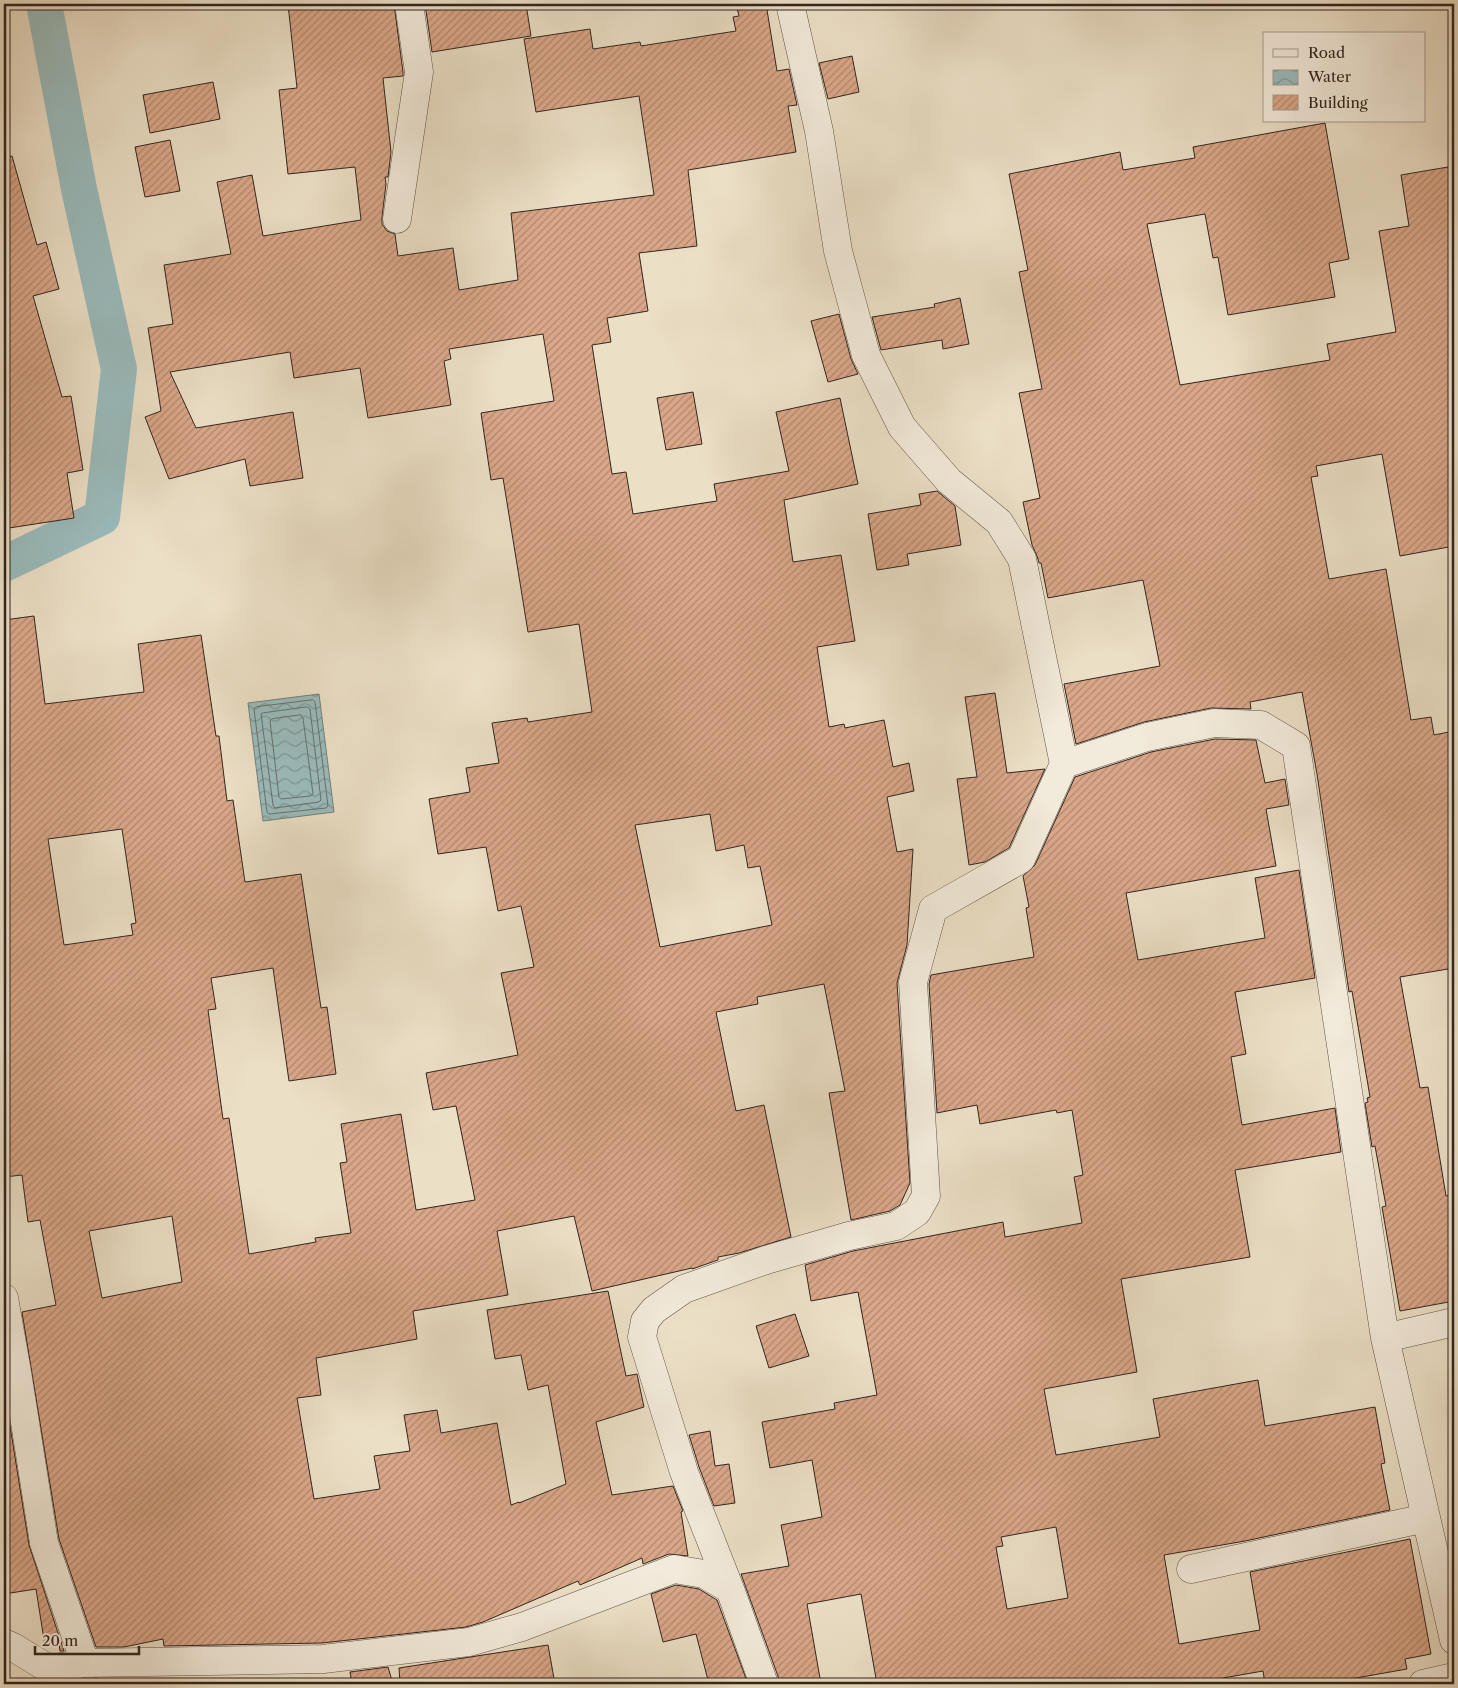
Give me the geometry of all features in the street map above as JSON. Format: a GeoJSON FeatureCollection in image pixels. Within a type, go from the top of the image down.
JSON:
{"type":"FeatureCollection","features":[{"type":"Feature","properties":{"kind":"street"},"geometry":{"type":"LineString","coordinates":[[397,219],[418,72],[409,4]]}},
{"type":"Feature","properties":{"kind":"street"},"geometry":{"type":"LineString","coordinates":[[764,1684],[730,1589],[681,1463],[642,1337],[645,1322],[654,1310],[684,1289],[766,1260],[849,1236],[896,1226],[917,1212],[926,1196],[913,982],[933,909],[1021,859],[1064,764],[1022,559],[999,522],[949,481],[902,427],[866,354],[838,251],[819,131],[790,4]]}},
{"type":"Feature","properties":{"kind":"street"},"geometry":{"type":"LineString","coordinates":[[1064,764],[1147,737],[1214,723],[1261,724],[1296,746],[1385,1338],[1454,1640]]}},
{"type":"Feature","properties":{"kind":"street"},"geometry":{"type":"LineString","coordinates":[[4,1298],[44,1544],[85,1663]]}},
{"type":"Feature","properties":{"kind":"street"},"geometry":{"type":"LineString","coordinates":[[1385,1338],[1454,1322]]}},
{"type":"Feature","properties":{"kind":"street"},"geometry":{"type":"LineString","coordinates":[[1191,1569],[1426,1518]]}},
{"type":"Feature","properties":{"kind":"street"},"geometry":{"type":"LineString","coordinates":[[4,1643],[48,1670],[85,1663],[324,1659],[470,1642],[522,1627],[674,1569],[704,1574],[730,1589]]}},
{"type":"Feature","properties":{"kind":"street"},"geometry":{"type":"LineString","coordinates":[[1423,1684],[1454,1678]]}},
{"type":"Feature","properties":{"kind":"water"},"geometry":{"type":"Polygon","coordinates":[[[319,694],[334,812],[263,821],[248,703],[319,694]]]}},
{"type":"Feature","properties":{"kind":"building"},"geometry":{"type":"Polygon","coordinates":[[[288,4],[394,4],[403,76],[383,78],[391,152],[388,177],[385,177],[382,224],[387,231],[395,234],[398,256],[453,248],[459,290],[518,280],[511,213],[654,195],[639,96],[536,112],[524,39],[590,29],[593,49],[640,42],[641,46],[736,31],[733,17],[739,16],[736,4],[766,4],[777,71],[789,69],[797,105],[788,106],[796,152],[688,170],[697,246],[639,253],[648,311],[607,318],[611,342],[592,345],[612,474],[626,472],[633,514],[717,501],[714,484],[789,471],[776,412],[840,398],[858,484],[784,500],[793,562],[841,555],[855,641],[817,647],[829,727],[844,724],[845,728],[884,720],[893,767],[909,763],[914,791],[887,797],[897,852],[913,849],[907,945],[897,983],[910,1183],[900,1205],[890,1211],[851,1220],[829,1093],[845,1091],[824,984],[757,997],[758,1004],[716,1012],[736,1111],[764,1105],[791,1237],[739,1253],[718,1257],[718,1260],[692,1269],[592,1291],[574,1216],[497,1231],[508,1295],[413,1311],[417,1339],[316,1358],[321,1395],[297,1398],[314,1499],[380,1489],[374,1456],[410,1451],[404,1415],[437,1410],[441,1433],[497,1423],[511,1505],[519,1503],[566,1484],[548,1385],[528,1390],[521,1355],[495,1359],[487,1310],[608,1291],[626,1376],[637,1374],[644,1407],[596,1422],[612,1495],[673,1486],[683,1511],[681,1512],[688,1556],[669,1554],[643,1564],[642,1558],[580,1585],[578,1581],[483,1622],[466,1627],[322,1643],[164,1646],[163,1639],[124,1647],[96,1647],[59,1539],[22,1312],[56,1305],[40,1220],[28,1222],[22,1175],[4,1177],[4,620],[34,616],[45,704],[144,692],[138,644],[201,635],[216,736],[219,736],[227,801],[233,800],[245,882],[301,874],[321,1008],[327,1007],[336,1074],[289,1081],[273,968],[211,978],[216,1009],[208,1010],[223,1119],[229,1118],[249,1254],[316,1242],[315,1238],[351,1233],[340,1163],[347,1162],[341,1124],[401,1114],[416,1210],[475,1200],[456,1106],[433,1110],[426,1073],[518,1055],[501,973],[534,967],[521,906],[498,911],[486,847],[438,854],[429,799],[470,792],[466,768],[499,763],[492,723],[527,718],[528,722],[592,712],[579,624],[528,632],[503,478],[491,480],[481,413],[554,401],[543,334],[449,349],[451,359],[444,361],[451,405],[368,418],[360,368],[294,378],[290,352],[170,372],[196,428],[293,412],[303,478],[250,486],[245,459],[169,479],[145,417],[161,411],[148,328],[173,324],[164,265],[231,254],[217,182],[252,175],[263,236],[361,220],[355,167],[288,174],[279,90],[297,88],[288,4]],[[710,814],[635,825],[660,947],[772,925],[760,866],[748,868],[744,845],[716,851],[710,814]],[[122,829],[48,839],[64,945],[133,935],[131,924],[136,923],[122,829]],[[172,1216],[89,1231],[102,1298],[182,1282],[172,1216]]]}},
{"type":"Feature","properties":{"kind":"building"},"geometry":{"type":"Polygon","coordinates":[[[425,4],[526,4],[531,36],[432,52],[425,4]]]}},
{"type":"Feature","properties":{"kind":"building"},"geometry":{"type":"Polygon","coordinates":[[[852,56],[859,92],[828,99],[819,63],[852,56]]]}},
{"type":"Feature","properties":{"kind":"building"},"geometry":{"type":"Polygon","coordinates":[[[213,82],[220,119],[150,133],[143,95],[213,82]]]}},
{"type":"Feature","properties":{"kind":"building"},"geometry":{"type":"Polygon","coordinates":[[[1325,123],[1349,259],[1329,263],[1335,297],[1228,315],[1218,257],[1213,258],[1205,214],[1147,224],[1180,385],[1330,360],[1327,344],[1396,332],[1379,231],[1409,226],[1401,175],[1448,167],[1454,201],[1454,546],[1400,556],[1382,454],[1316,466],[1318,476],[1311,477],[1329,579],[1386,569],[1411,720],[1431,717],[1434,735],[1454,731],[1454,968],[1400,977],[1420,1088],[1428,1087],[1446,1196],[1454,1195],[1454,1301],[1400,1311],[1382,1207],[1386,1206],[1375,1146],[1372,1147],[1365,1103],[1368,1102],[1367,1098],[1370,1097],[1352,991],[1349,992],[1317,774],[1302,692],[1250,702],[1251,709],[1211,708],[1144,722],[1076,744],[1064,684],[1160,666],[1143,580],[1048,598],[1041,563],[1039,563],[1032,545],[1023,502],[1040,498],[1019,393],[1042,389],[1019,272],[1028,270],[1009,174],[1120,152],[1123,170],[1195,158],[1193,147],[1325,123]]]}},
{"type":"Feature","properties":{"kind":"building"},"geometry":{"type":"Polygon","coordinates":[[[170,140],[180,191],[145,197],[135,147],[170,140]]]}},
{"type":"Feature","properties":{"kind":"building"},"geometry":{"type":"Polygon","coordinates":[[[12,156],[37,245],[46,242],[59,289],[33,296],[62,397],[71,396],[83,470],[67,473],[74,518],[9,528],[4,497],[4,158],[12,156]]]}},
{"type":"Feature","properties":{"kind":"building"},"geometry":{"type":"Polygon","coordinates":[[[960,298],[969,344],[943,349],[942,340],[881,350],[872,317],[935,307],[934,304],[960,298]]]}},
{"type":"Feature","properties":{"kind":"building"},"geometry":{"type":"Polygon","coordinates":[[[839,314],[851,359],[858,374],[828,382],[811,321],[839,314]]]}},
{"type":"Feature","properties":{"kind":"building"},"geometry":{"type":"Polygon","coordinates":[[[693,392],[702,444],[666,450],[657,398],[693,392]]]}},
{"type":"Feature","properties":{"kind":"building"},"geometry":{"type":"Polygon","coordinates":[[[937,491],[955,506],[961,545],[907,554],[909,565],[877,570],[868,514],[921,505],[919,494],[937,491]]]}},
{"type":"Feature","properties":{"kind":"building"},"geometry":{"type":"Polygon","coordinates":[[[995,693],[1007,773],[1045,769],[1009,848],[985,862],[969,865],[957,779],[977,777],[965,697],[995,693]]]}},
{"type":"Feature","properties":{"kind":"building"},"geometry":{"type":"Polygon","coordinates":[[[1215,739],[1256,740],[1265,783],[1285,779],[1289,805],[1266,809],[1276,866],[1126,893],[1138,960],[1265,938],[1255,878],[1299,870],[1315,978],[1235,992],[1246,1054],[1231,1057],[1242,1125],[1335,1108],[1341,1152],[1235,1170],[1250,1257],[1121,1279],[1137,1372],[1044,1389],[1056,1455],[1160,1437],[1153,1399],[1258,1380],[1265,1426],[1375,1407],[1385,1463],[1381,1464],[1390,1510],[1245,1541],[1164,1555],[1179,1644],[1260,1630],[1250,1572],[1410,1539],[1431,1654],[1405,1659],[1407,1669],[1322,1684],[1265,1684],[1263,1671],[1189,1684],[877,1684],[861,1594],[807,1604],[821,1684],[779,1684],[779,1679],[741,1574],[789,1566],[781,1525],[822,1517],[812,1460],[770,1468],[762,1422],[835,1409],[834,1403],[877,1395],[858,1292],[811,1301],[805,1265],[853,1251],[1003,1222],[1005,1237],[1082,1223],[1074,1177],[1083,1175],[1072,1110],[1057,1113],[1056,1110],[980,1124],[977,1105],[937,1113],[929,984],[931,975],[1034,957],[1026,908],[1029,907],[1023,876],[1035,865],[1075,777],[1151,752],[1215,739]],[[1056,1527],[1001,1537],[1003,1546],[996,1547],[1007,1609],[1068,1598],[1056,1527]]]}},
{"type":"Feature","properties":{"kind":"building"},"geometry":{"type":"Polygon","coordinates":[[[795,1314],[809,1356],[769,1368],[756,1326],[795,1314]]]}},
{"type":"Feature","properties":{"kind":"building"},"geometry":{"type":"Polygon","coordinates":[[[4,1388],[29,1545],[64,1651],[60,1651],[59,1644],[45,1646],[36,1589],[4,1594],[4,1388]]]}},
{"type":"Feature","properties":{"kind":"building"},"geometry":{"type":"Polygon","coordinates":[[[710,1431],[715,1466],[729,1464],[735,1503],[714,1506],[699,1467],[689,1435],[710,1431]]]}},
{"type":"Feature","properties":{"kind":"building"},"geometry":{"type":"Polygon","coordinates":[[[676,1585],[699,1589],[717,1600],[748,1684],[709,1684],[696,1634],[663,1642],[651,1594],[676,1585]]]}},
{"type":"Feature","properties":{"kind":"building"},"geometry":{"type":"Polygon","coordinates":[[[548,1645],[555,1684],[400,1684],[399,1668],[548,1645]]]}},
{"type":"Feature","properties":{"kind":"building"},"geometry":{"type":"Polygon","coordinates":[[[388,1667],[393,1684],[352,1684],[350,1672],[388,1667]]]}},
{"type":"Feature","properties":{"kind":"building"},"geometry":{"type":"Polygon","coordinates":[[[97,1678],[98,1684],[65,1684],[65,1682],[97,1678]]]}},
{"type":"Feature","properties":{"kind":"waterway"},"geometry":{"type":"LineString","coordinates":[[4,564],[102,517],[119,369],[79,189],[44,4]]}}]}
